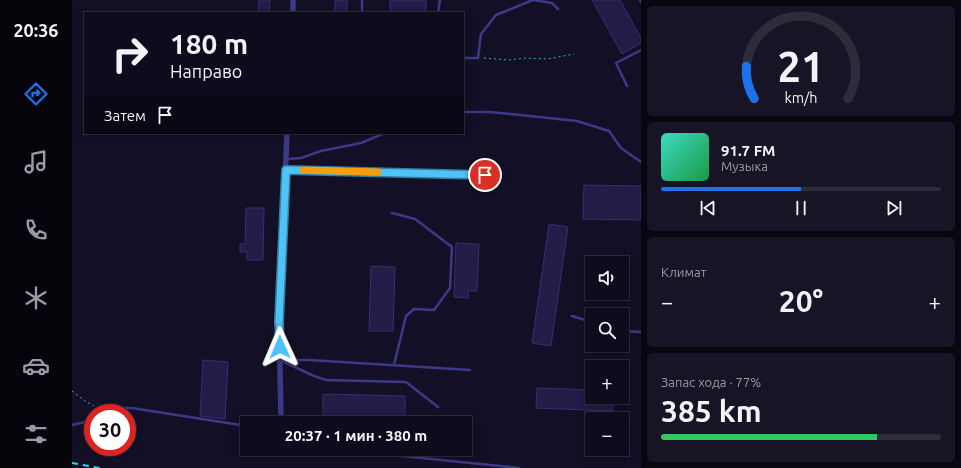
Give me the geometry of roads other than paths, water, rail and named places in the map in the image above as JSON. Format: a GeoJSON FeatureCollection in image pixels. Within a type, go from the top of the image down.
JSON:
{"type":"FeatureCollection","features":[{"type":"Feature","properties":{"kind":"street"},"geometry":{"type":"LineString","coordinates":[[293,0],[293,12]]}},
{"type":"Feature","properties":{"kind":"street"},"geometry":{"type":"LineString","coordinates":[[283,416],[279,321],[287,134]]}},
{"type":"Feature","properties":{"kind":"lane"},"geometry":{"type":"LineString","coordinates":[[362,0],[362,12]]}},
{"type":"Feature","properties":{"kind":"lane"},"geometry":{"type":"LineString","coordinates":[[438,12],[440,0]]}},
{"type":"Feature","properties":{"kind":"lane"},"geometry":{"type":"LineString","coordinates":[[464,58],[478,58],[482,34],[496,15],[533,0],[552,3],[558,9]]}},
{"type":"Feature","properties":{"kind":"lane"},"geometry":{"type":"LineString","coordinates":[[627,86],[616,64],[641,50]]}},
{"type":"Feature","properties":{"kind":"lane"},"geometry":{"type":"LineString","coordinates":[[464,112],[490,112],[577,121],[609,131],[621,148],[641,162]]}},
{"type":"Feature","properties":{"kind":"lane"},"geometry":{"type":"LineString","coordinates":[[286,159],[301,158],[322,151],[361,143],[383,134]]}},
{"type":"Feature","properties":{"kind":"lane"},"geometry":{"type":"LineString","coordinates":[[286,170],[485,175]]}},
{"type":"Feature","properties":{"kind":"lane"},"geometry":{"type":"LineString","coordinates":[[392,213],[415,219],[452,248],[450,288],[434,310],[414,309],[406,316],[394,365]]}},
{"type":"Feature","properties":{"kind":"lane"},"geometry":{"type":"LineString","coordinates":[[572,316],[585,320]]}},
{"type":"Feature","properties":{"kind":"lane"},"geometry":{"type":"LineString","coordinates":[[629,331],[641,332]]}},
{"type":"Feature","properties":{"kind":"lane"},"geometry":{"type":"LineString","coordinates":[[280,360],[309,360],[470,370]]}},
{"type":"Feature","properties":{"kind":"lane"},"geometry":{"type":"LineString","coordinates":[[280,360],[326,380],[406,382],[438,407]]}},
{"type":"Feature","properties":{"kind":"lane"},"geometry":{"type":"LineString","coordinates":[[136,409],[240,425]]}},
{"type":"Feature","properties":{"kind":"lane"},"geometry":{"type":"LineString","coordinates":[[72,425],[84,422]]}},
{"type":"Feature","properties":{"kind":"lane"},"geometry":{"type":"LineString","coordinates":[[402,456],[520,468]]}},
{"type":"Feature","properties":{"kind":"railway"},"geometry":{"type":"LineString","coordinates":[[72,463],[100,468]]}}]}
